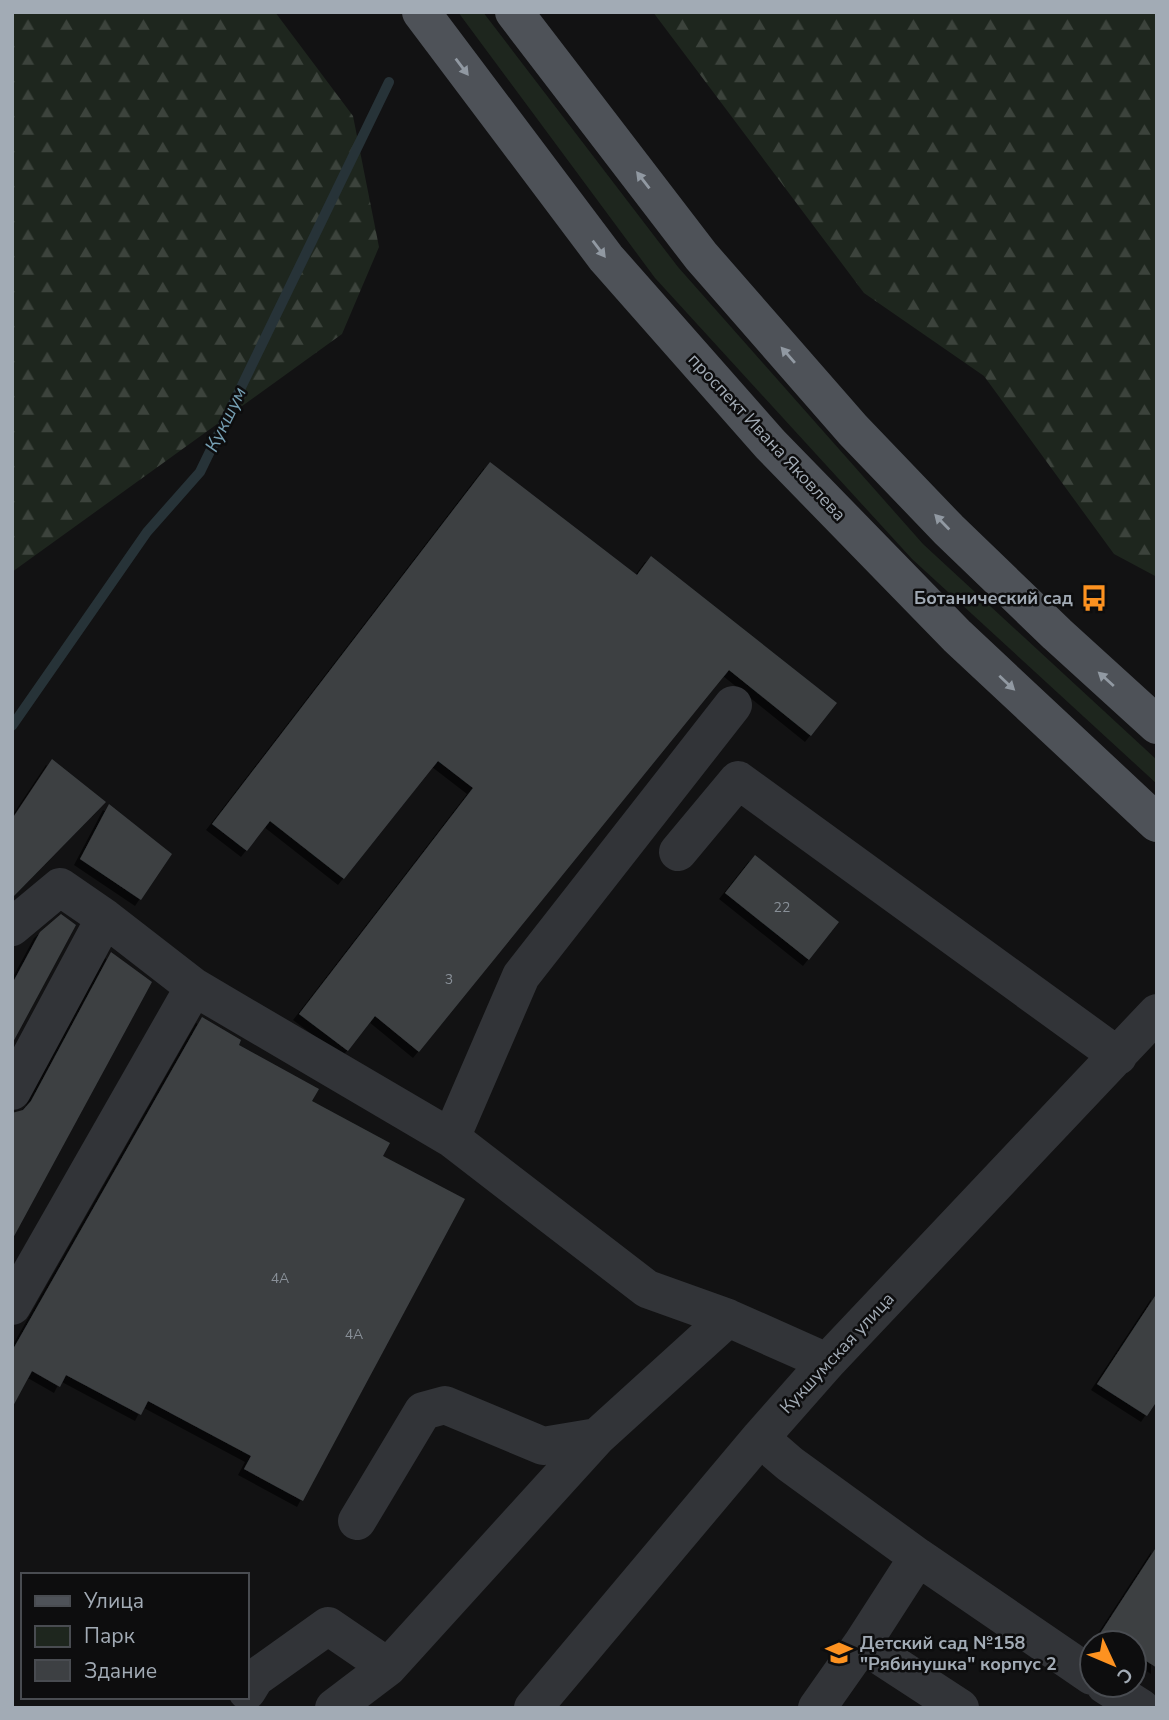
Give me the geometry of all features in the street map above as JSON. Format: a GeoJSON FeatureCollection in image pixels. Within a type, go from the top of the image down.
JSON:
{"type":"FeatureCollection","features":[{"type":"Feature","properties":{"kind":"main road","name":"проспект Ивана Яковлева"},"geometry":{"type":"LineString","coordinates":[[421,12],[606,258],[770,444],[957,636],[1157,823]]}},
{"type":"Feature","properties":{"kind":"main road"},"geometry":{"type":"LineString","coordinates":[[514,12],[701,256],[853,429],[958,539],[1157,725]]}},
{"type":"Feature","properties":{"kind":"street"},"geometry":{"type":"LineString","coordinates":[[451,1138],[522,976],[733,705]]}},
{"type":"Feature","properties":{"kind":"street"},"geometry":{"type":"LineString","coordinates":[[678,852],[738,780],[1118,1056]]}},
{"type":"Feature","properties":{"kind":"street"},"geometry":{"type":"LineString","coordinates":[[12,927],[60,887],[194,987],[451,1138],[647,1289],[728,1318],[827,1362]]}},
{"type":"Feature","properties":{"kind":"street"},"geometry":{"type":"LineString","coordinates":[[12,1091],[105,918]]}},
{"type":"Feature","properties":{"kind":"street"},"geometry":{"type":"LineString","coordinates":[[12,1306],[194,987]]}},
{"type":"Feature","properties":{"kind":"street","name":"Кукшумская улица"},"geometry":{"type":"LineString","coordinates":[[533,1708],[827,1362],[1157,1013]]}},
{"type":"Feature","properties":{"kind":"street"},"geometry":{"type":"LineString","coordinates":[[334,1708],[388,1667],[597,1437],[728,1318]]}},
{"type":"Feature","properties":{"kind":"street"},"geometry":{"type":"LineString","coordinates":[[357,1521],[423,1411],[445,1405],[543,1446],[597,1437]]}},
{"type":"Feature","properties":{"kind":"street"},"geometry":{"type":"LineString","coordinates":[[760,1438],[790,1464],[918,1557],[1078,1666]]}},
{"type":"Feature","properties":{"kind":"street"},"geometry":{"type":"LineString","coordinates":[[817,1708],[918,1557]]}},
{"type":"Feature","properties":{"kind":"street"},"geometry":{"type":"LineString","coordinates":[[248,1689],[255,1678],[328,1626],[388,1667]]}},
{"type":"Feature","properties":{"kind":"street"},"geometry":{"type":"LineString","coordinates":[[862,1644],[960,1708]]}},
{"type":"Feature","properties":{"kind":"green space"},"geometry":{"type":"Polygon","coordinates":[[[12,12],[275,12],[353,116],[379,247],[342,334],[12,572],[12,12]]]}},
{"type":"Feature","properties":{"kind":"green space"},"geometry":{"type":"Polygon","coordinates":[[[458,12],[483,12],[678,267],[923,544],[1157,760],[1157,784],[912,559],[655,278],[458,12]]]}},
{"type":"Feature","properties":{"kind":"green space"},"geometry":{"type":"Polygon","coordinates":[[[653,12],[1157,12],[1157,577],[1114,554],[984,376],[864,293],[653,12]]]}},
{"type":"Feature","properties":{"kind":"building"},"geometry":{"type":"Polygon","coordinates":[[[490,462],[637,575],[651,556],[837,703],[811,736],[729,670],[419,1052],[375,1016],[348,1051],[299,1014],[473,788],[438,761],[344,879],[270,821],[247,851],[212,824],[490,462]]]}},
{"type":"Feature","properties":{"kind":"building"},"geometry":{"type":"Polygon","coordinates":[[[52,759],[106,802],[12,898],[12,819],[52,759]]]}},
{"type":"Feature","properties":{"kind":"building"},"geometry":{"type":"Polygon","coordinates":[[[109,804],[172,854],[141,900],[80,859],[109,804]]]}},
{"type":"Feature","properties":{"kind":"building"},"geometry":{"type":"Polygon","coordinates":[[[755,855],[839,922],[809,960],[725,893],[755,855]]]}},
{"type":"Feature","properties":{"kind":"building"},"geometry":{"type":"Polygon","coordinates":[[[61,914],[76,925],[12,1044],[12,984],[40,932],[61,914]]]}},
{"type":"Feature","properties":{"kind":"building"},"geometry":{"type":"Polygon","coordinates":[[[111,952],[152,982],[12,1240],[12,1113],[23,1110],[31,1101],[111,952]]]}},
{"type":"Feature","properties":{"kind":"building"},"geometry":{"type":"Polygon","coordinates":[[[202,1017],[241,1040],[239,1045],[319,1089],[312,1101],[390,1143],[383,1156],[465,1199],[303,1501],[244,1469],[251,1456],[148,1401],[141,1415],[66,1375],[60,1387],[32,1371],[12,1408],[12,1351],[202,1017]]]}},
{"type":"Feature","properties":{"kind":"building"},"geometry":{"type":"Polygon","coordinates":[[[1157,1293],[1157,1401],[1147,1416],[1097,1384],[1157,1293]]]}},
{"type":"Feature","properties":{"kind":"building"},"geometry":{"type":"Polygon","coordinates":[[[1157,1546],[1157,1668],[1148,1662],[1148,1629],[1103,1629],[1157,1546]]]}},
{"type":"Feature","properties":{"kind":"waterway","name":"Кукшум"},"geometry":{"type":"LineString","coordinates":[[12,726],[147,532],[200,472],[389,82]]}},
{"type":"Feature","properties":{"kind":"place","name":"Ботанический сад"},"geometry":{"type":"Point","coordinates":[1094,598]}},
{"type":"Feature","properties":{"kind":"place","name":"Детский сад №158 \"Рябинушка\" корпус 2"},"geometry":{"type":"Point","coordinates":[839,1653]}}]}
